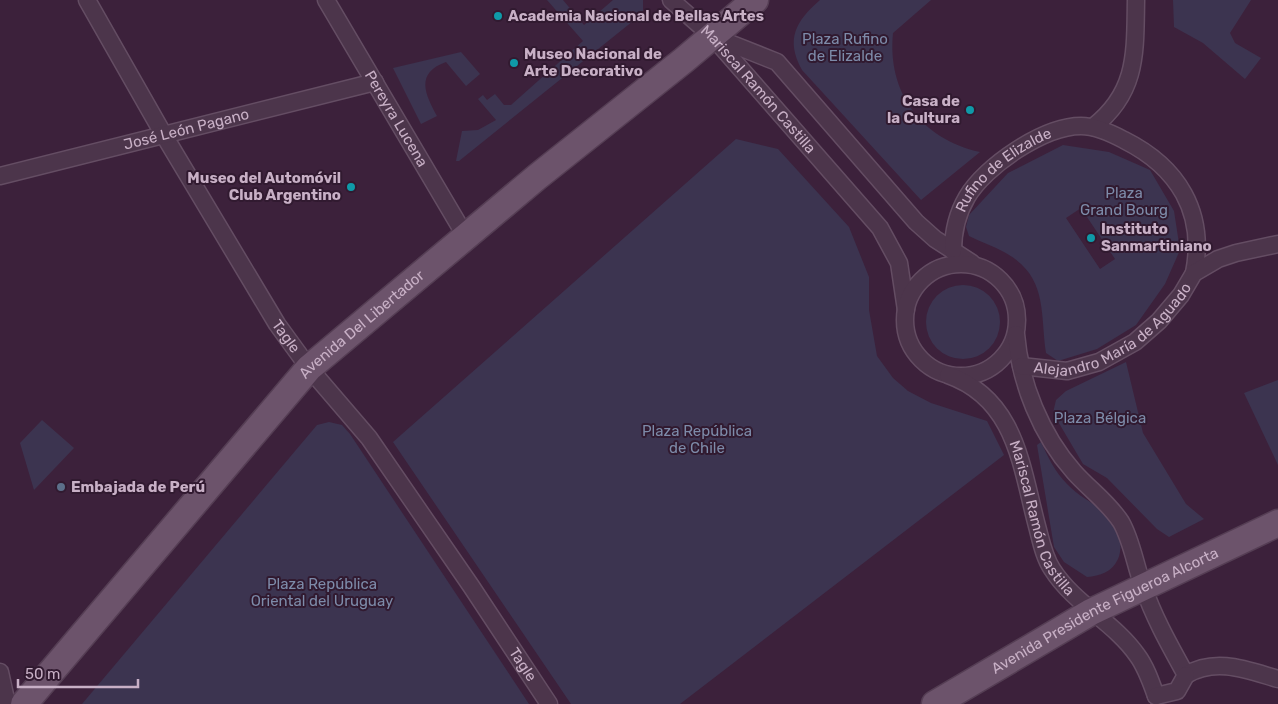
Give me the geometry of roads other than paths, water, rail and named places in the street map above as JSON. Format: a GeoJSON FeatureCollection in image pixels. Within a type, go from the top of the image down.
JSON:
{"type":"FeatureCollection","features":[{"type":"Feature","properties":{"kind":"main road","name":"Avenida Del Libertador"},"geometry":{"type":"LineString","coordinates":[[24,704],[308,368],[537,177],[755,0]]}},
{"type":"Feature","properties":{"kind":"main road","name":"Avenida Presidente Figueroa Alcorta"},"geometry":{"type":"LineString","coordinates":[[935,704],[1091,612],[1278,522]]}},
{"type":"Feature","properties":{"kind":"street","name":"Tagle"},"geometry":{"type":"LineString","coordinates":[[88,0],[165,137],[277,324],[308,368],[369,438],[549,704]]}},
{"type":"Feature","properties":{"kind":"street","name":"Pereyra Lucena"},"geometry":{"type":"LineString","coordinates":[[326,0],[466,237]]}},
{"type":"Feature","properties":{"kind":"street"},"geometry":{"type":"LineString","coordinates":[[671,0],[712,36]]}},
{"type":"Feature","properties":{"kind":"street"},"geometry":{"type":"LineString","coordinates":[[1093,127],[1117,105],[1127,88],[1133,69],[1136,47],[1136,0]]}},
{"type":"Feature","properties":{"kind":"street","name":"Mariscal Ramón Castilla"},"geometry":{"type":"LineString","coordinates":[[712,36],[777,62],[916,222],[935,239],[972,264]]}},
{"type":"Feature","properties":{"kind":"street","name":"Mariscal Ramón Castilla"},"geometry":{"type":"LineString","coordinates":[[712,36],[880,228],[899,263],[906,310]]}},
{"type":"Feature","properties":{"kind":"street","name":"José León Pagano"},"geometry":{"type":"LineString","coordinates":[[0,176],[165,137],[374,82]]}},
{"type":"Feature","properties":{"kind":"street","name":"Rufino de Elizalde"},"geometry":{"type":"LineString","coordinates":[[953,251],[955,226],[963,203],[977,182],[994,167],[1024,146],[1053,132],[1079,126],[1093,127],[1116,136],[1142,150],[1166,169],[1179,187],[1194,216],[1198,252],[1194,273]]}},
{"type":"Feature","properties":{"kind":"street","name":"Alejandro María de Aguado"},"geometry":{"type":"LineString","coordinates":[[1021,366],[1067,371],[1081,368],[1115,354],[1135,342],[1159,320],[1181,295],[1194,273],[1218,259],[1236,252],[1278,244]]}},
{"type":"Feature","properties":{"kind":"street"},"geometry":{"type":"LineString","coordinates":[[1016,334],[1007,352],[988,370],[971,375],[948,375],[926,364],[913,350],[906,332],[906,310],[913,291],[929,274],[950,265],[972,264],[994,275],[1009,292],[1016,313],[1016,334],[1021,366],[1032,404],[1054,444],[1072,470],[1102,498],[1121,522],[1143,586],[1159,625],[1186,675],[1209,666],[1224,666],[1278,679]]}},
{"type":"Feature","properties":{"kind":"street","name":"Mariscal Ramón Castilla"},"geometry":{"type":"LineString","coordinates":[[948,375],[970,384],[998,410],[1025,470],[1037,525],[1052,569],[1091,612],[1125,641],[1137,654],[1152,700],[1180,697],[1186,675]]}},
{"type":"Feature","properties":{"kind":"street"},"geometry":{"type":"LineString","coordinates":[[0,672],[8,704]]}},
{"type":"Feature","properties":{"kind":"place","name":"Academia Nacional de Bellas Artes"},"geometry":{"type":"Point","coordinates":[498,16]}},
{"type":"Feature","properties":{"kind":"place","name":"Museo Nacional de Arte Decorativo"},"geometry":{"type":"Point","coordinates":[514,63]}},
{"type":"Feature","properties":{"kind":"place","name":"Casa de la Cultura"},"geometry":{"type":"Point","coordinates":[970,110]}},
{"type":"Feature","properties":{"kind":"place","name":"Museo del Automóvil Club Argentino"},"geometry":{"type":"Point","coordinates":[351,187]}},
{"type":"Feature","properties":{"kind":"place","name":"Instituto Sanmartiniano"},"geometry":{"type":"Point","coordinates":[1091,238]}},
{"type":"Feature","properties":{"kind":"place","name":"Embajada de Perú"},"geometry":{"type":"Point","coordinates":[61,487]}},
{"type":"Feature","properties":{"kind":"park label","name":"Plaza Rufino de Elizalde"},"geometry":{"type":"Point","coordinates":[845,48]}},
{"type":"Feature","properties":{"kind":"park label","name":"Plaza Grand Bourg"},"geometry":{"type":"Point","coordinates":[1124,202]}},
{"type":"Feature","properties":{"kind":"park label","name":"Plaza Bélgica"},"geometry":{"type":"Point","coordinates":[1100,418]}},
{"type":"Feature","properties":{"kind":"park label","name":"Plaza República de Chile"},"geometry":{"type":"Point","coordinates":[697,440]}},
{"type":"Feature","properties":{"kind":"park label","name":"Plaza República Oriental del Uruguay"},"geometry":{"type":"Point","coordinates":[322,592]}}]}
